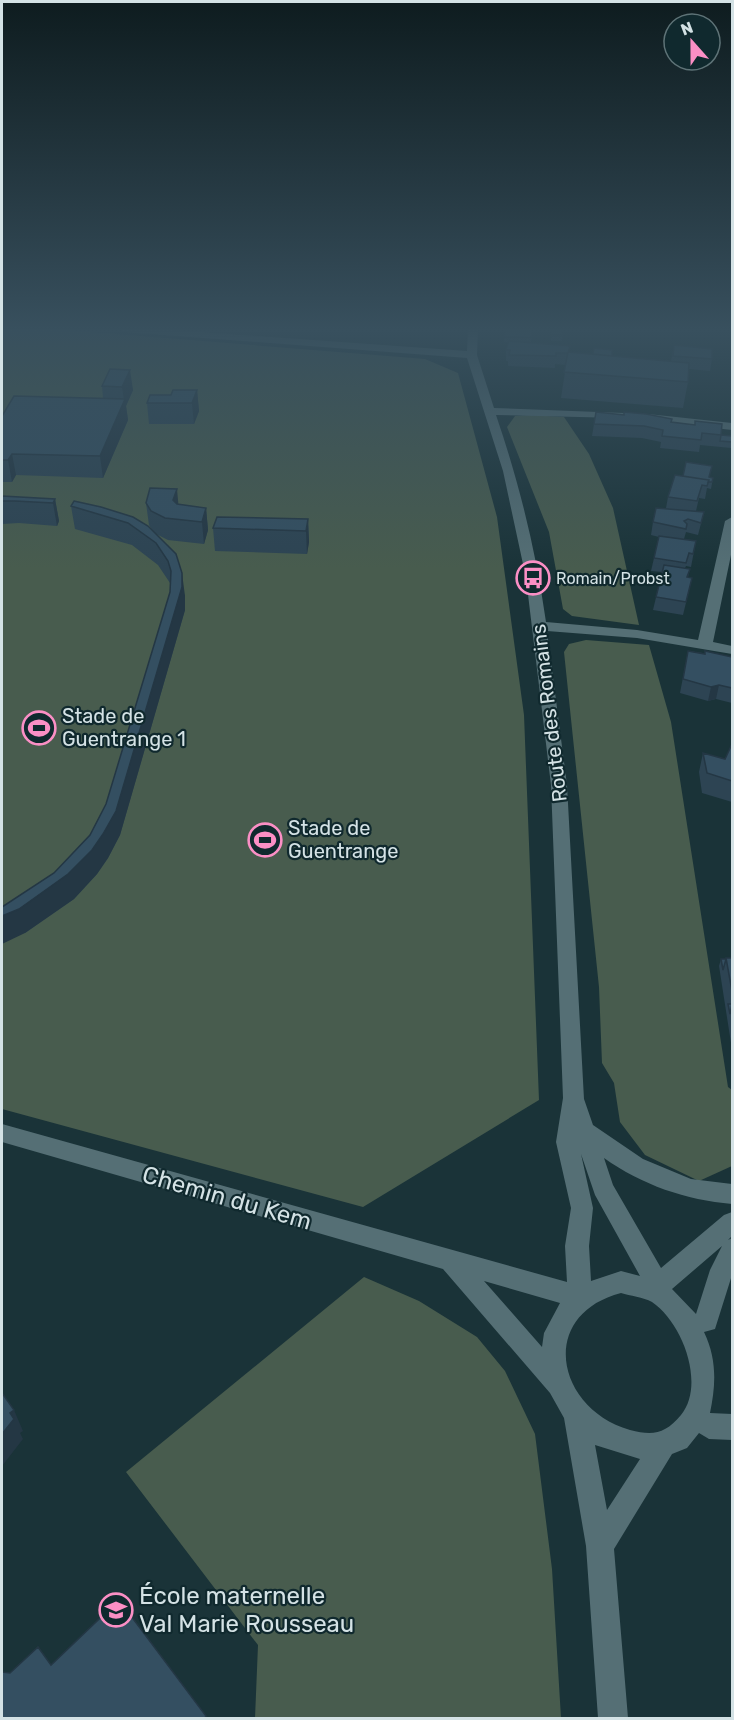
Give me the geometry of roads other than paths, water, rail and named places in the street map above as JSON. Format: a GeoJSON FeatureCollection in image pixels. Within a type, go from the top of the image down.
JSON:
{"type":"FeatureCollection","features":[{"type":"Feature","properties":{"kind":"street"},"geometry":{"type":"LineString","coordinates":[[490,411],[592,412],[732,427]]}},
{"type":"Feature","properties":{"kind":"street","name":"Route des Romains"},"geometry":{"type":"LineString","coordinates":[[490,411],[521,517],[559,785],[574,1098],[567,1142],[582,1208],[577,1246],[580,1297]]}},
{"type":"Feature","properties":{"kind":"street"},"geometry":{"type":"LineString","coordinates":[[705,644],[732,521]]}},
{"type":"Feature","properties":{"kind":"street"},"geometry":{"type":"LineString","coordinates":[[538,626],[637,634],[732,650]]}},
{"type":"Feature","properties":{"kind":"street","name":"Route des Romains"},"geometry":{"type":"LineString","coordinates":[[574,1098],[603,1188],[658,1286]]}},
{"type":"Feature","properties":{"kind":"street"},"geometry":{"type":"LineString","coordinates":[[584,1130],[605,1148],[642,1170],[680,1187],[704,1193],[732,1194]]}},
{"type":"Feature","properties":{"kind":"street","name":"Chemin du Kem"},"geometry":{"type":"LineString","coordinates":[[2,1133],[580,1297]]}},
{"type":"Feature","properties":{"kind":"street"},"geometry":{"type":"LineString","coordinates":[[658,1286],[732,1222]]}},
{"type":"Feature","properties":{"kind":"street"},"geometry":{"type":"LineString","coordinates":[[720,1348],[722,1270],[732,1249]]}},
{"type":"Feature","properties":{"kind":"street"},"geometry":{"type":"LineString","coordinates":[[452,1262],[560,1387]]}},
{"type":"Feature","properties":{"kind":"street","name":"Route des Romains"},"geometry":{"type":"LineString","coordinates":[[621,1282],[658,1286],[692,1307],[720,1348],[727,1386],[721,1407],[721,1427],[688,1442],[661,1449],[630,1446],[600,1433],[576,1412],[560,1387],[554,1366],[554,1346],[558,1328],[567,1310],[580,1297],[605,1285],[621,1282]]}},
{"type":"Feature","properties":{"kind":"street","name":"Route des Romains"},"geometry":{"type":"LineString","coordinates":[[576,1412],[600,1546],[613,1719]]}},
{"type":"Feature","properties":{"kind":"street"},"geometry":{"type":"LineString","coordinates":[[600,1546],[661,1449]]}},
{"type":"Feature","properties":{"kind":"place","name":"Romain/Probst"},"geometry":{"type":"Point","coordinates":[533,578]}},
{"type":"Feature","properties":{"kind":"place","name":"Stade de Guentrange 1"},"geometry":{"type":"Point","coordinates":[39,728]}},
{"type":"Feature","properties":{"kind":"place","name":"Stade de Guentrange"},"geometry":{"type":"Point","coordinates":[265,840]}},
{"type":"Feature","properties":{"kind":"place","name":"École maternelle Val Marie Rousseau"},"geometry":{"type":"Point","coordinates":[116,1610]}}]}
